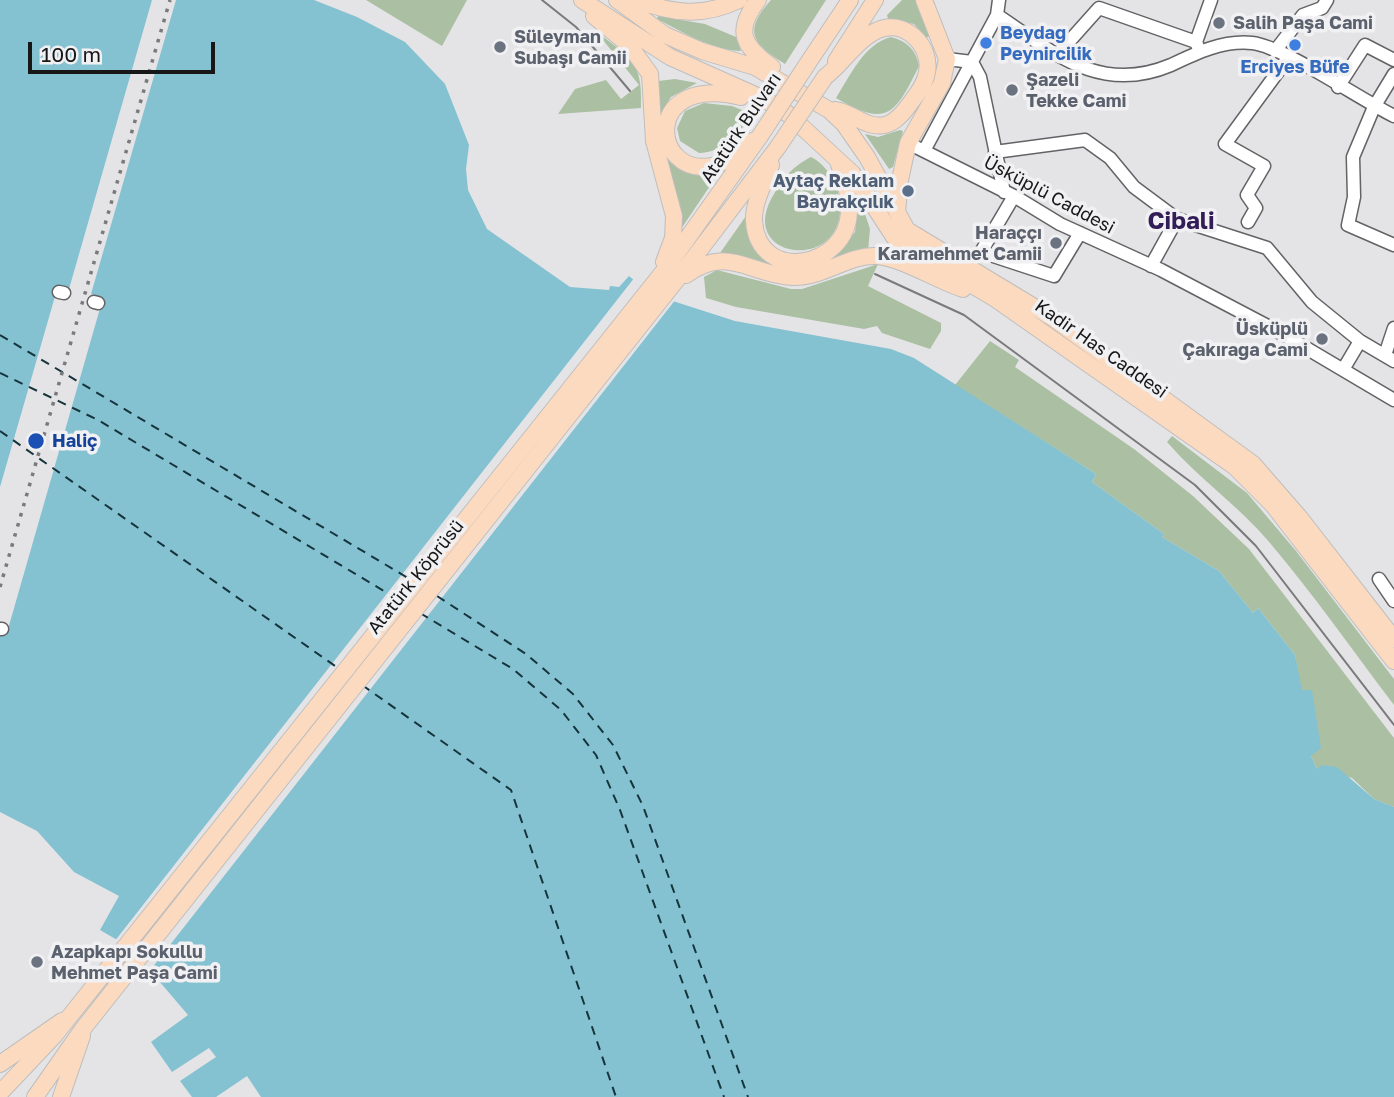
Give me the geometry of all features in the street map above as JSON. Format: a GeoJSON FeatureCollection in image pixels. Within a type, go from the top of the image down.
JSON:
{"type":"FeatureCollection","features":[{"type":"Feature","properties":{"kind":"main road","name":"Kadir Has Caddesi"},"geometry":{"type":"LineString","coordinates":[[581,0],[670,57],[762,98],[808,129],[863,187],[896,240],[994,298],[1248,477],[1394,661]]}},
{"type":"Feature","properties":{"kind":"main road"},"geometry":{"type":"LineString","coordinates":[[581,0],[593,15],[629,45],[650,74],[654,141],[674,216],[666,280]]}},
{"type":"Feature","properties":{"kind":"main road"},"geometry":{"type":"LineString","coordinates":[[617,0],[665,35],[702,51],[755,67],[788,84]]}},
{"type":"Feature","properties":{"kind":"main road"},"geometry":{"type":"LineString","coordinates":[[758,0],[747,15],[744,36],[749,48],[788,84]]}},
{"type":"Feature","properties":{"kind":"main road"},"geometry":{"type":"LineString","coordinates":[[806,66],[837,0]]}},
{"type":"Feature","properties":{"kind":"main road","name":"Atatürk Bulvarı"},"geometry":{"type":"LineString","coordinates":[[666,280],[685,245],[850,0]]}},
{"type":"Feature","properties":{"kind":"main road"},"geometry":{"type":"LineString","coordinates":[[838,159],[848,194],[847,226],[822,256],[809,262],[786,261],[765,249],[759,240],[754,220],[778,147],[875,0]]}},
{"type":"Feature","properties":{"kind":"main road"},"geometry":{"type":"LineString","coordinates":[[897,215],[900,180],[908,143],[942,83],[947,59],[924,0]]}},
{"type":"Feature","properties":{"kind":"main road"},"geometry":{"type":"LineString","coordinates":[[640,1],[683,13],[702,13],[732,2]]}},
{"type":"Feature","properties":{"kind":"main road"},"geometry":{"type":"LineString","coordinates":[[825,78],[866,38],[885,28],[906,31],[923,47],[927,55],[927,77],[894,121],[878,126],[864,123],[838,110],[829,110]]}},
{"type":"Feature","properties":{"kind":"main road","name":"Kadir Has Caddesi"},"geometry":{"type":"LineString","coordinates":[[788,84],[829,110],[844,124],[867,157],[897,215],[915,237],[1010,290],[1054,319],[1253,464],[1300,518],[1394,639]]}},
{"type":"Feature","properties":{"kind":"main road"},"geometry":{"type":"LineString","coordinates":[[760,136],[721,163],[701,167],[679,159],[671,150],[666,131],[671,111],[690,95],[723,93],[762,98]]}},
{"type":"Feature","properties":{"kind":"main road","name":"Atatürk Köprüsü"},"geometry":{"type":"LineString","coordinates":[[0,1093],[67,1019],[666,280],[778,147]]}},
{"type":"Feature","properties":{"kind":"main road"},"geometry":{"type":"LineString","coordinates":[[666,280],[716,260],[734,261],[791,277],[818,274],[878,256],[949,284],[994,298]]}},
{"type":"Feature","properties":{"kind":"main road","name":"Atatürk Köprüsü"},"geometry":{"type":"LineString","coordinates":[[35,1097],[82,1030],[666,280]]}},
{"type":"Feature","properties":{"kind":"main road"},"geometry":{"type":"LineString","coordinates":[[0,1064],[52,1026],[67,1019]]}},
{"type":"Feature","properties":{"kind":"main road"},"geometry":{"type":"LineString","coordinates":[[61,1097],[79,1049],[82,1030]]}},
{"type":"Feature","properties":{"kind":"street"},"geometry":{"type":"LineString","coordinates":[[925,149],[997,15],[999,0]]}},
{"type":"Feature","properties":{"kind":"street"},"geometry":{"type":"LineString","coordinates":[[1198,47],[1211,0]]}},
{"type":"Feature","properties":{"kind":"street"},"geometry":{"type":"LineString","coordinates":[[1275,51],[1303,15],[1322,8],[1326,0]]}},
{"type":"Feature","properties":{"kind":"street"},"geometry":{"type":"LineString","coordinates":[[1057,55],[1099,8],[1198,47]]}},
{"type":"Feature","properties":{"kind":"street"},"geometry":{"type":"LineString","coordinates":[[997,15],[1057,55],[1097,74],[1129,78],[1198,47],[1253,43],[1275,51],[1394,117]]}},
{"type":"Feature","properties":{"kind":"street"},"geometry":{"type":"LineString","coordinates":[[1338,87],[1365,45],[1394,60]]}},
{"type":"Feature","properties":{"kind":"street"},"geometry":{"type":"LineString","coordinates":[[1248,222],[1256,208],[1247,195],[1264,166],[1225,144],[1288,58]]}},
{"type":"Feature","properties":{"kind":"street"},"geometry":{"type":"LineString","coordinates":[[947,59],[972,62]]}},
{"type":"Feature","properties":{"kind":"street"},"geometry":{"type":"LineString","coordinates":[[972,62],[980,77],[995,152],[1009,194],[981,252],[1054,276],[1080,233]]}},
{"type":"Feature","properties":{"kind":"street"},"geometry":{"type":"LineString","coordinates":[[1394,74],[1374,107],[1353,157],[1354,197],[1348,225],[1394,245]]}},
{"type":"Feature","properties":{"kind":"street"},"geometry":{"type":"LineString","coordinates":[[995,152],[1085,140],[1110,158],[1134,187],[1178,219],[1267,248],[1312,302],[1360,341],[1389,358],[1394,328]]}},
{"type":"Feature","properties":{"kind":"street","name":"Üsküplü Caddesi"},"geometry":{"type":"LineString","coordinates":[[908,143],[925,149],[1080,233],[1152,266],[1344,368],[1394,400]]}},
{"type":"Feature","properties":{"kind":"street"},"geometry":{"type":"LineString","coordinates":[[1152,266],[1178,219]]}},
{"type":"Feature","properties":{"kind":"street"},"geometry":{"type":"LineString","coordinates":[[1344,368],[1360,341]]}},
{"type":"Feature","properties":{"kind":"street"},"geometry":{"type":"LineString","coordinates":[[1379,579],[1394,601]]}},
{"type":"Feature","properties":{"kind":"green space"},"geometry":{"type":"Polygon","coordinates":[[[366,0],[467,0],[442,46],[366,0]]]}},
{"type":"Feature","properties":{"kind":"green space"},"geometry":{"type":"Polygon","coordinates":[[[771,0],[826,0],[785,64],[765,50],[755,36],[756,21],[771,0]]]}},
{"type":"Feature","properties":{"kind":"green space"},"geometry":{"type":"Polygon","coordinates":[[[902,0],[915,0],[934,37],[926,37],[914,24],[888,19],[887,15],[902,0]]]}},
{"type":"Feature","properties":{"kind":"green space"},"geometry":{"type":"Polygon","coordinates":[[[658,16],[705,24],[736,37],[741,51],[719,48],[698,40],[657,19],[658,16]]]}},
{"type":"Feature","properties":{"kind":"green space"},"geometry":{"type":"Polygon","coordinates":[[[595,30],[632,61],[637,69],[640,79],[641,108],[558,114],[575,89],[606,80],[621,99],[639,85],[595,30]]]}},
{"type":"Feature","properties":{"kind":"green space"},"geometry":{"type":"Polygon","coordinates":[[[891,37],[910,47],[919,66],[896,106],[888,112],[867,113],[836,98],[865,54],[873,46],[891,37]]]}},
{"type":"Feature","properties":{"kind":"green space"},"geometry":{"type":"Polygon","coordinates":[[[675,79],[697,83],[671,97],[659,117],[658,81],[675,79]]]}},
{"type":"Feature","properties":{"kind":"green space"},"geometry":{"type":"Polygon","coordinates":[[[704,103],[732,106],[752,114],[736,135],[723,146],[699,153],[680,141],[677,128],[685,111],[704,103]]]}},
{"type":"Feature","properties":{"kind":"green space"},"geometry":{"type":"Polygon","coordinates":[[[903,131],[893,167],[889,169],[865,134],[878,137],[903,131]]]}},
{"type":"Feature","properties":{"kind":"green space"},"geometry":{"type":"Polygon","coordinates":[[[664,152],[720,171],[681,229],[680,205],[664,152]]]}},
{"type":"Feature","properties":{"kind":"green space"},"geometry":{"type":"Polygon","coordinates":[[[811,157],[826,170],[837,188],[840,201],[837,225],[827,240],[811,249],[794,250],[779,245],[768,233],[765,216],[774,194],[786,177],[811,157]]]}},
{"type":"Feature","properties":{"kind":"green space"},"geometry":{"type":"Polygon","coordinates":[[[858,202],[861,202],[870,229],[868,251],[829,263],[855,232],[858,202]]]}},
{"type":"Feature","properties":{"kind":"green space"},"geometry":{"type":"Polygon","coordinates":[[[746,216],[754,246],[776,266],[720,253],[746,216]]]}},
{"type":"Feature","properties":{"kind":"green space"},"geometry":{"type":"Polygon","coordinates":[[[878,264],[868,286],[941,323],[941,331],[930,349],[882,333],[877,326],[864,329],[736,307],[706,298],[704,277],[717,270],[791,289],[802,289],[878,264]]]}},
{"type":"Feature","properties":{"kind":"green space"},"geometry":{"type":"Polygon","coordinates":[[[990,341],[1019,360],[1015,367],[1134,449],[1193,496],[1249,549],[1394,738],[1394,807],[1374,799],[1352,778],[1317,769],[1311,756],[1295,655],[1258,608],[1253,613],[1219,571],[1162,537],[1164,534],[1092,482],[1096,474],[955,385],[990,341]]]}},
{"type":"Feature","properties":{"kind":"green space"},"geometry":{"type":"Polygon","coordinates":[[[1172,436],[1247,493],[1296,551],[1394,679],[1394,705],[1270,543],[1167,442],[1172,436]]]}},
{"type":"Feature","properties":{"kind":"water"},"geometry":{"type":"Polygon","coordinates":[[[0,0],[314,0],[357,17],[405,42],[445,84],[469,145],[466,169],[468,190],[487,229],[570,287],[609,290],[610,286],[619,287],[629,276],[651,294],[735,321],[891,349],[914,358],[1096,474],[1092,482],[1164,534],[1162,537],[1219,571],[1253,613],[1258,608],[1295,655],[1302,690],[1312,690],[1321,748],[1311,756],[1317,769],[1322,765],[1337,767],[1374,799],[1394,807],[1394,1097],[261,1097],[247,1076],[216,1097],[192,1097],[180,1081],[216,1057],[209,1048],[172,1072],[151,1042],[188,1015],[131,948],[100,930],[119,896],[74,872],[37,831],[0,812],[0,0]]]}},
{"type":"Feature","properties":{"kind":"pier"},"geometry":{"type":"Polygon","coordinates":[[[152,0],[176,0],[91,294],[103,298],[6,636],[0,634],[0,487],[58,286],[69,289],[152,0]]]}},
{"type":"Feature","properties":{"kind":"pier"},"geometry":{"type":"Polygon","coordinates":[[[635,277],[653,291],[676,299],[148,973],[128,951],[114,942],[635,277]]]}},
{"type":"Feature","properties":{"kind":"ferry route"},"geometry":{"type":"LineString","coordinates":[[0,335],[408,578]]}},
{"type":"Feature","properties":{"kind":"ferry route"},"geometry":{"type":"LineString","coordinates":[[0,373],[98,420],[394,597]]}},
{"type":"Feature","properties":{"kind":"ferry route"},"geometry":{"type":"LineString","coordinates":[[0,431],[338,668]]}},
{"type":"Feature","properties":{"kind":"ferry route"},"geometry":{"type":"LineString","coordinates":[[437,596],[526,654],[573,694],[613,745],[643,806],[748,1097]]}},
{"type":"Feature","properties":{"kind":"ferry route"},"geometry":{"type":"LineString","coordinates":[[420,613],[513,669],[561,710],[596,755],[620,810],[724,1097]]}},
{"type":"Feature","properties":{"kind":"ferry route"},"geometry":{"type":"LineString","coordinates":[[362,685],[511,790],[616,1097]]}},
{"type":"Feature","properties":{"kind":"tram line"},"geometry":{"type":"LineString","coordinates":[[542,0],[576,27],[630,91]]}},
{"type":"Feature","properties":{"kind":"tram line"},"geometry":{"type":"LineString","coordinates":[[875,274],[964,315],[1195,485],[1256,546],[1394,725]]}},
{"type":"Feature","properties":{"kind":"railway"},"geometry":{"type":"LineString","coordinates":[[0,587],[170,0]]}},
{"type":"Feature","properties":{"kind":"place","name":"Salih Paşa Cami"},"geometry":{"type":"Point","coordinates":[1219,23]}},
{"type":"Feature","properties":{"kind":"place","name":"Beydağ Peynircilik"},"geometry":{"type":"Point","coordinates":[986,43]}},
{"type":"Feature","properties":{"kind":"place","name":"Erciyes Büfe"},"geometry":{"type":"Point","coordinates":[1295,45]}},
{"type":"Feature","properties":{"kind":"place","name":"Süleyman Subaşı Camii"},"geometry":{"type":"Point","coordinates":[500,47]}},
{"type":"Feature","properties":{"kind":"place","name":"Şazeli Tekke Cami"},"geometry":{"type":"Point","coordinates":[1012,90]}},
{"type":"Feature","properties":{"kind":"place","name":"Aytaç Reklam Bayrakçılık"},"geometry":{"type":"Point","coordinates":[908,191]}},
{"type":"Feature","properties":{"kind":"place","name":"Haraççı Karamehmet Camii"},"geometry":{"type":"Point","coordinates":[1056,243]}},
{"type":"Feature","properties":{"kind":"place","name":"Üsküplü Çakırağa Cami"},"geometry":{"type":"Point","coordinates":[1322,339]}},
{"type":"Feature","properties":{"kind":"place","name":"Haliç"},"geometry":{"type":"Point","coordinates":[36,441]}},
{"type":"Feature","properties":{"kind":"place","name":"Azapkapı Sokullu Mehmet Paşa Cami"},"geometry":{"type":"Point","coordinates":[37,962]}},
{"type":"Feature","properties":{"kind":"district","name":"Cibali"},"geometry":{"type":"Point","coordinates":[1181,221]}}]}
